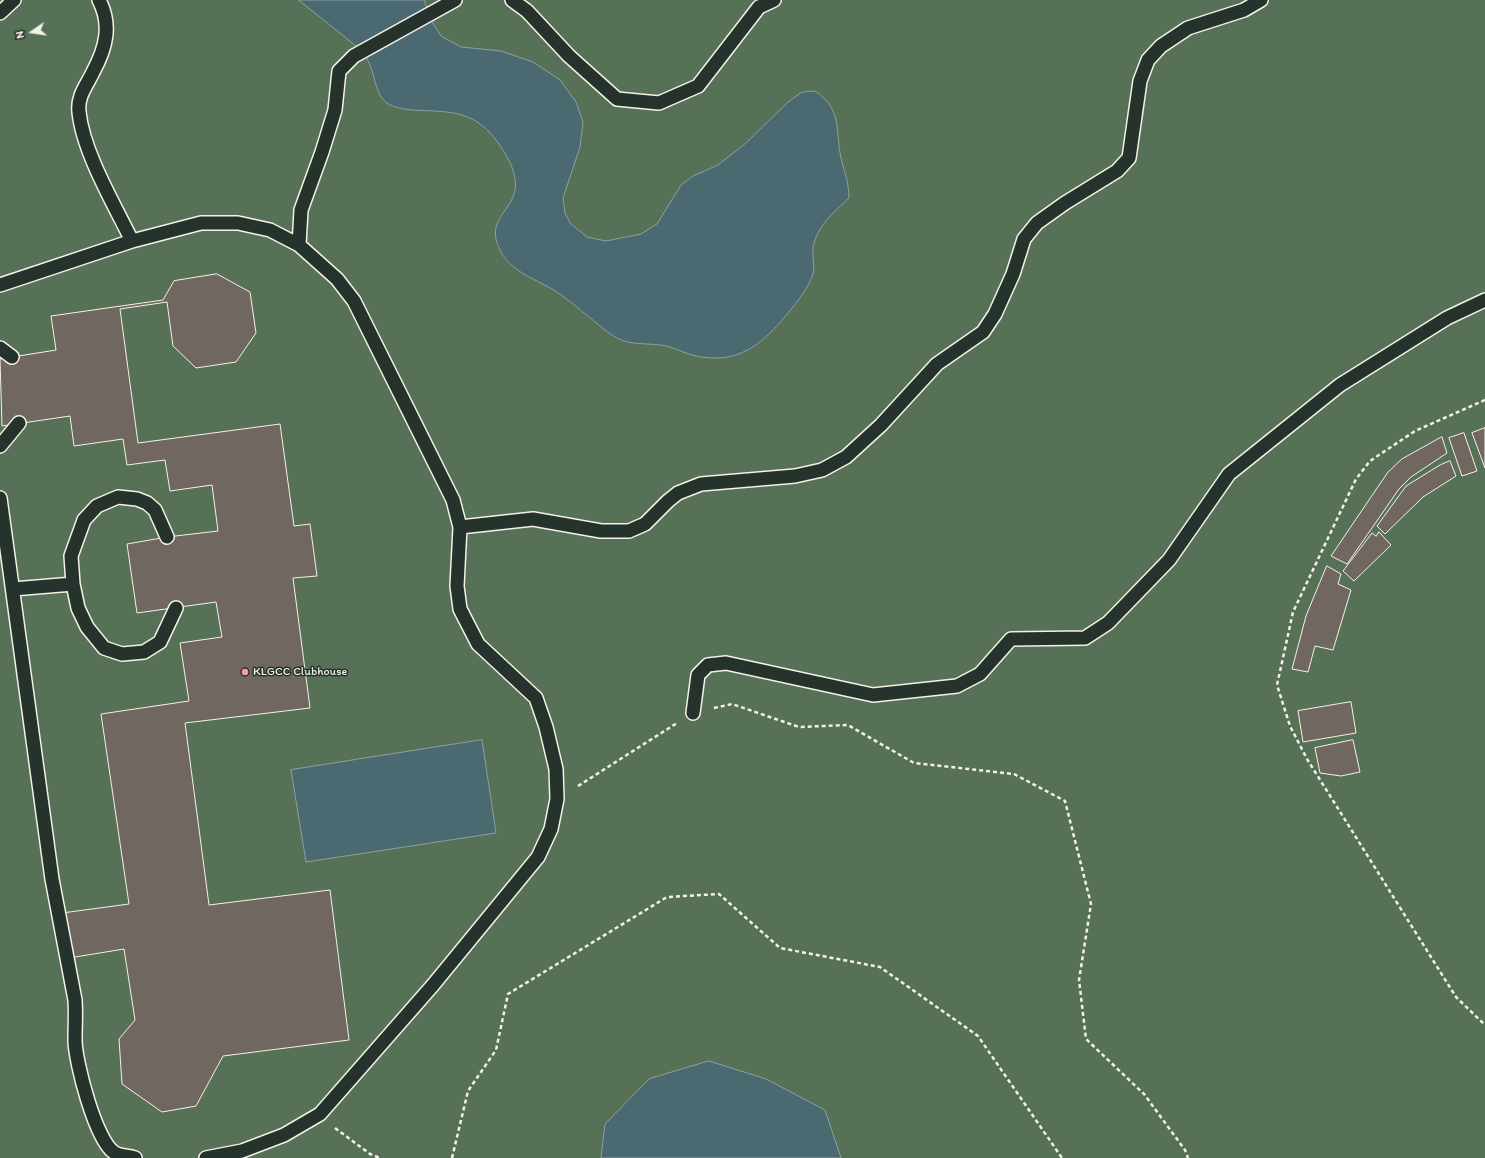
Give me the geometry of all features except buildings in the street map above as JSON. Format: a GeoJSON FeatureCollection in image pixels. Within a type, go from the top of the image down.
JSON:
{"type":"FeatureCollection","features":[{"type":"Feature","properties":{"kind":"lane"},"geometry":{"type":"LineString","coordinates":[[0,13],[14,0]]}},
{"type":"Feature","properties":{"kind":"lane"},"geometry":{"type":"LineString","coordinates":[[99,0],[107,22],[105,44],[93,73],[82,90],[78,110],[92,157],[132,241]]}},
{"type":"Feature","properties":{"kind":"lane"},"geometry":{"type":"LineString","coordinates":[[512,0],[527,11],[568,56],[617,99],[660,103],[698,86],[759,7],[774,0]]}},
{"type":"Feature","properties":{"kind":"lane"},"geometry":{"type":"LineString","coordinates":[[460,527],[533,519],[602,531],[629,532],[645,524],[668,500],[678,493],[701,484],[795,476],[822,470],[846,458],[881,425],[937,364],[983,332],[995,314],[1007,288],[1024,239],[1037,223],[1065,203],[1117,171],[1129,158],[1140,81],[1148,60],[1161,46],[1188,28],[1244,10],[1261,0]]}},
{"type":"Feature","properties":{"kind":"lane"},"geometry":{"type":"LineString","coordinates":[[299,245],[301,210],[322,152],[335,110],[339,71],[354,56],[450,3]]}},
{"type":"Feature","properties":{"kind":"lane"},"geometry":{"type":"LineString","coordinates":[[0,284],[132,241],[201,223],[238,223],[270,230],[299,245],[337,279],[354,301],[453,500],[460,527],[457,586],[460,610],[478,644],[536,698],[546,728],[556,769],[557,799],[551,829],[538,857],[433,985],[320,1114],[284,1135],[242,1151],[206,1158]]}},
{"type":"Feature","properties":{"kind":"lane"},"geometry":{"type":"LineString","coordinates":[[693,713],[698,675],[708,665],[726,663],[873,695],[957,686],[980,674],[1011,639],[1085,638],[1108,623],[1169,560],[1229,474],[1340,385],[1447,318],[1485,300]]}},
{"type":"Feature","properties":{"kind":"lane"},"geometry":{"type":"LineString","coordinates":[[0,348],[12,357]]}},
{"type":"Feature","properties":{"kind":"lane"},"geometry":{"type":"LineString","coordinates":[[0,446],[19,423]]}},
{"type":"Feature","properties":{"kind":"lane"},"geometry":{"type":"LineString","coordinates":[[168,536],[155,510],[147,503],[137,499],[118,497],[97,506],[84,520],[71,556],[73,584],[78,608],[87,627],[104,648],[122,654],[144,652],[160,642],[176,608]]}},
{"type":"Feature","properties":{"kind":"lane"},"geometry":{"type":"LineString","coordinates":[[0,498],[52,879],[75,1000],[75,1041],[88,1104],[100,1134],[114,1152],[136,1158]]}},
{"type":"Feature","properties":{"kind":"lane"},"geometry":{"type":"LineString","coordinates":[[13,590],[73,584]]}},
{"type":"Feature","properties":{"kind":"path"},"geometry":{"type":"LineString","coordinates":[[1485,400],[1415,432],[1370,461],[1356,478],[1293,612],[1277,685],[1290,726],[1307,759],[1456,997],[1485,1025]]}},
{"type":"Feature","properties":{"kind":"path"},"geometry":{"type":"LineString","coordinates":[[557,799],[693,713],[732,704],[799,727],[848,725],[914,763],[1014,774],[1065,801],[1091,904],[1079,980],[1086,1039],[1144,1094],[1186,1150],[1188,1158]]}},
{"type":"Feature","properties":{"kind":"path"},"geometry":{"type":"LineString","coordinates":[[452,1158],[468,1091],[496,1050],[508,994],[666,897],[719,894],[780,948],[880,967],[978,1036],[1062,1158]]}},
{"type":"Feature","properties":{"kind":"path"},"geometry":{"type":"LineString","coordinates":[[320,1114],[341,1134],[370,1154],[380,1158]]}},
{"type":"Feature","properties":{"kind":"green space"},"geometry":{"type":"Polygon","coordinates":[[[0,0],[1485,0],[1485,1158],[0,1158],[0,0]]]}},
{"type":"Feature","properties":{"kind":"water"},"geometry":{"type":"Polygon","coordinates":[[[299,0],[424,0],[432,22],[441,36],[461,47],[501,51],[533,62],[560,80],[576,102],[583,122],[580,147],[563,198],[565,213],[570,223],[587,237],[606,241],[641,234],[657,224],[681,185],[693,176],[718,165],[746,143],[787,103],[802,92],[815,91],[824,98],[834,113],[849,198],[827,220],[818,232],[813,247],[813,274],[802,294],[779,324],[759,343],[748,350],[737,355],[711,358],[696,356],[670,347],[654,344],[633,343],[617,338],[607,332],[557,292],[516,269],[504,257],[496,240],[495,231],[500,217],[513,198],[515,190],[515,177],[507,157],[496,140],[487,130],[469,117],[459,114],[403,109],[387,103],[380,96],[370,65],[362,51],[299,0]]]}},
{"type":"Feature","properties":{"kind":"water"},"geometry":{"type":"Polygon","coordinates":[[[482,740],[496,833],[306,862],[291,770],[482,740]]]}},
{"type":"Feature","properties":{"kind":"water"},"geometry":{"type":"Polygon","coordinates":[[[709,1061],[766,1079],[825,1110],[841,1158],[601,1158],[605,1124],[649,1079],[709,1061]]]}},
{"type":"Feature","properties":{"kind":"place","name":"KLGCC Clubhouse"},"geometry":{"type":"Point","coordinates":[245,672]}}]}
